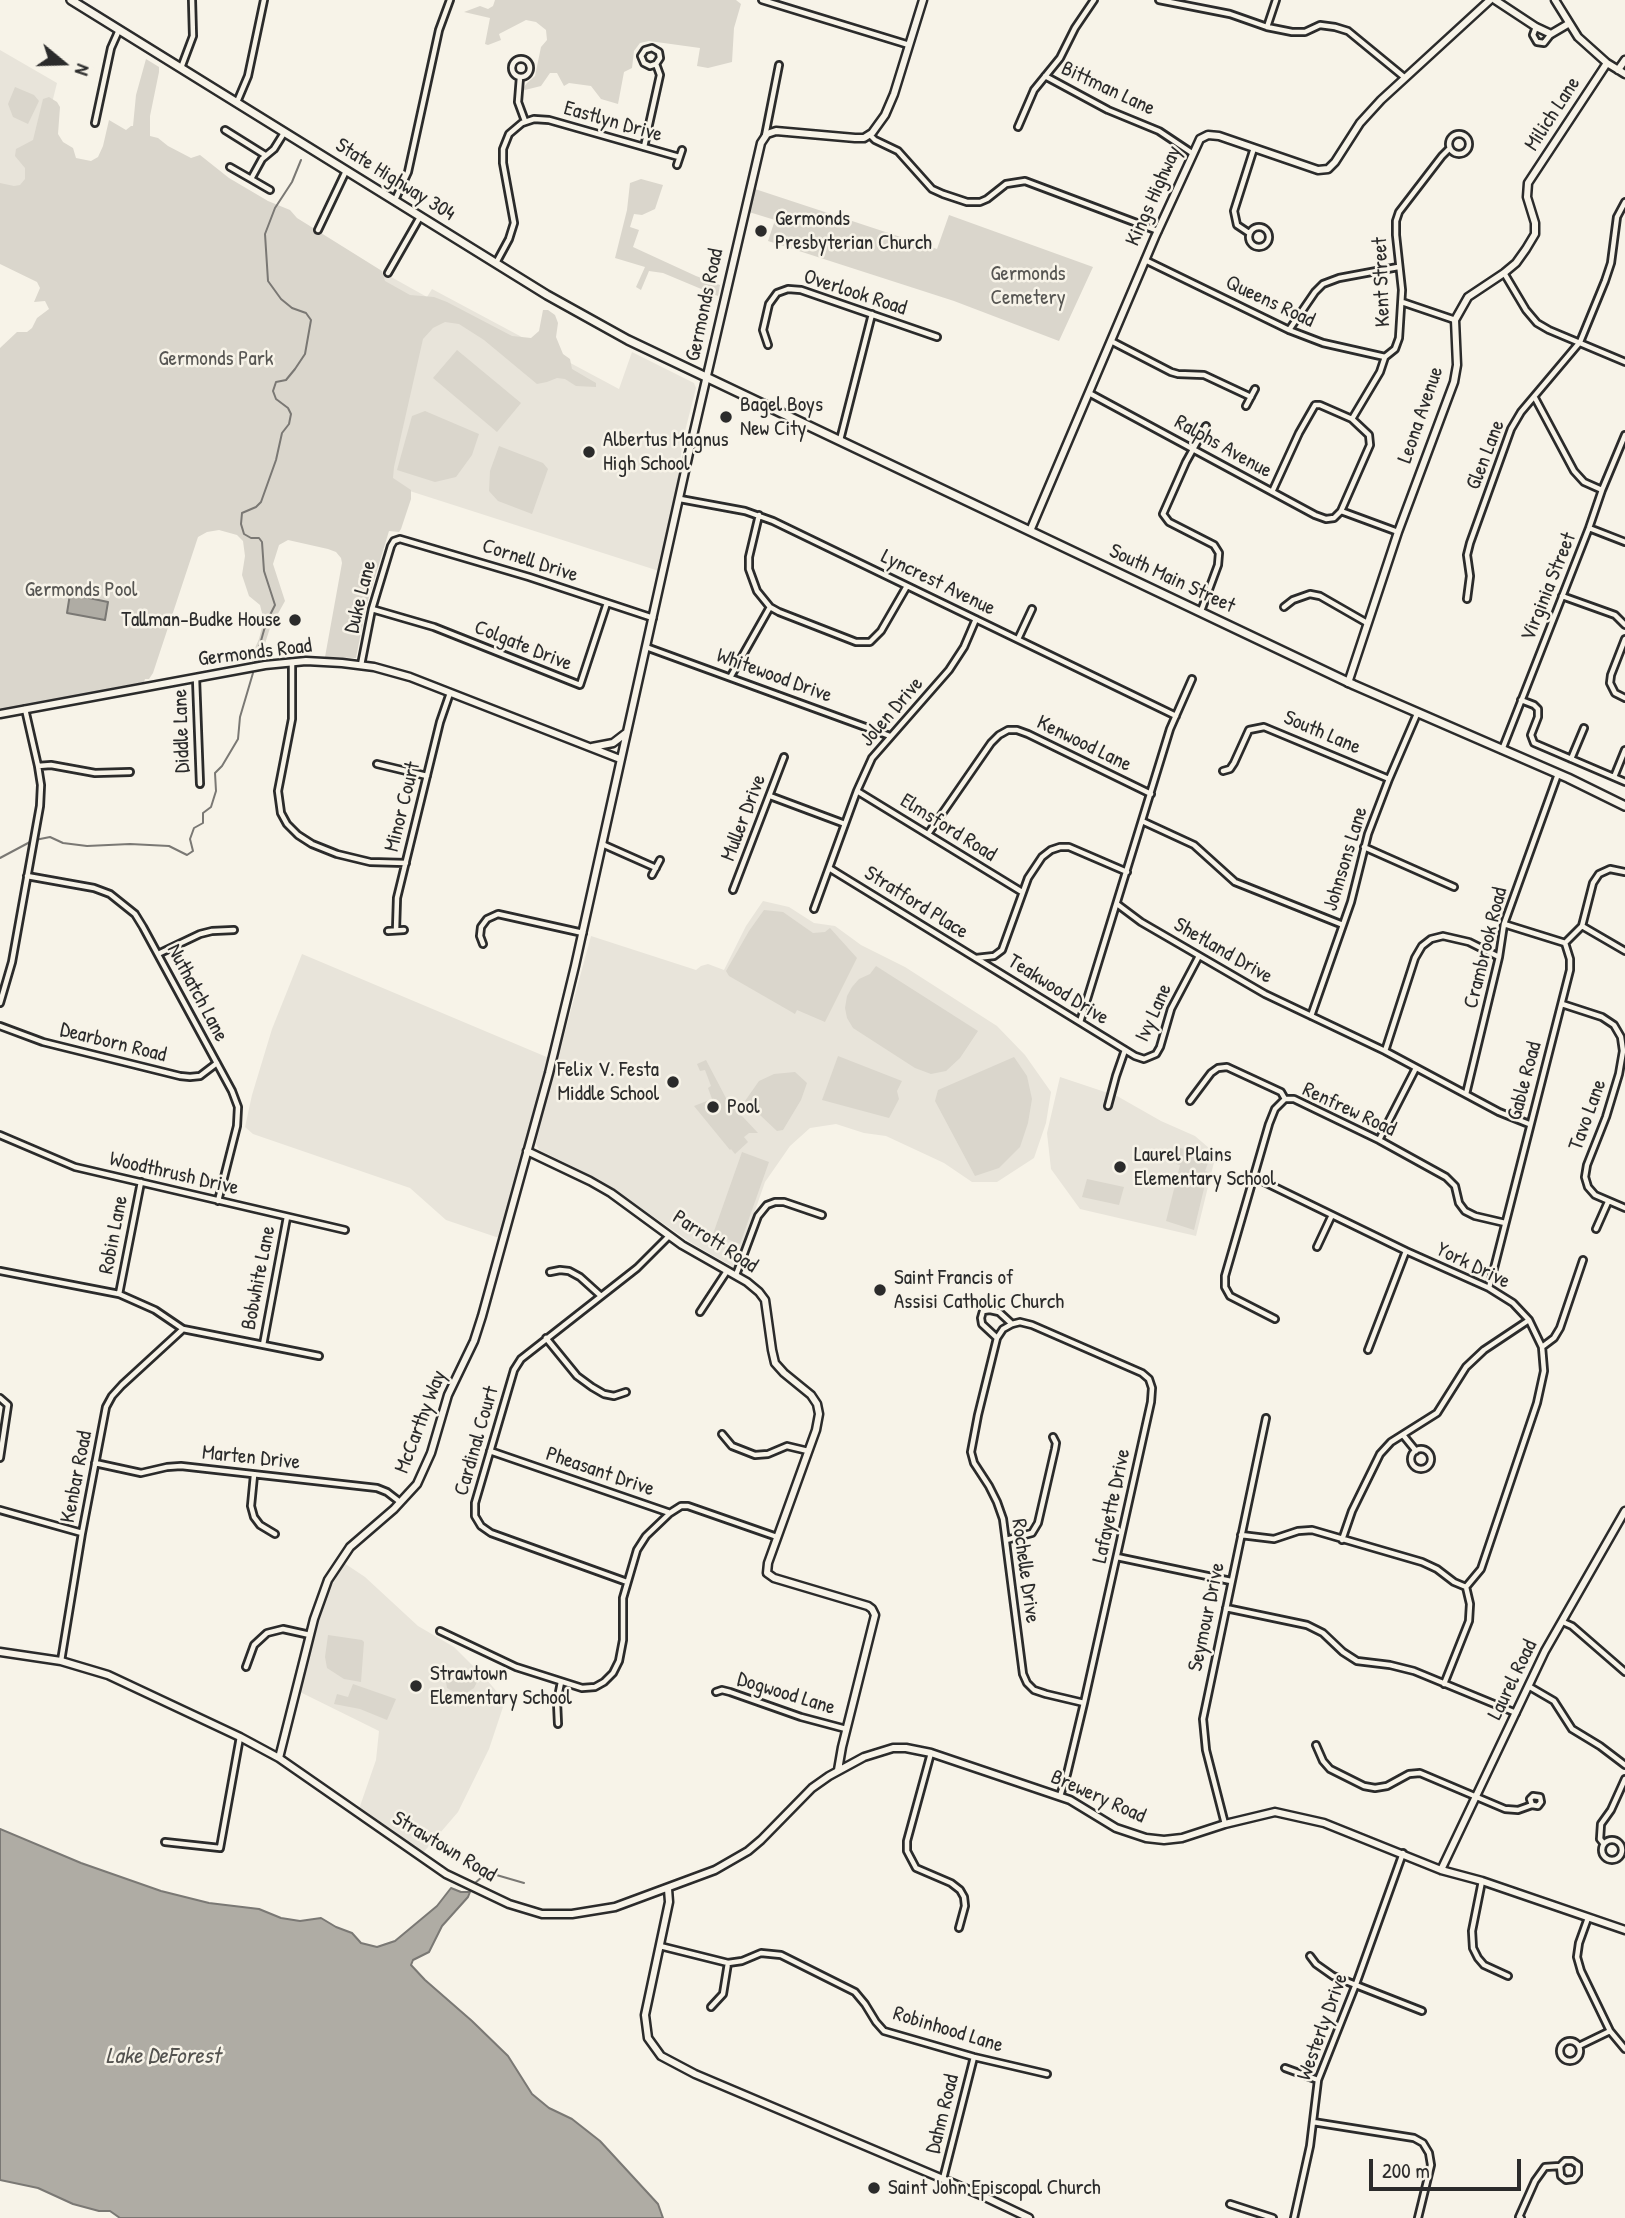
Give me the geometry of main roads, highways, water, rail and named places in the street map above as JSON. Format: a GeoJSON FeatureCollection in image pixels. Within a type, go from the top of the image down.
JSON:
{"type":"FeatureCollection","features":[{"type":"Feature","properties":{"kind":"main road","name":"State Highway 304"},"geometry":{"type":"LineString","coordinates":[[71,0],[603,327],[707,379]]}},
{"type":"Feature","properties":{"kind":"main road","name":"South Main Street"},"geometry":{"type":"LineString","coordinates":[[707,379],[1349,683],[1559,774],[1625,806]]}},
{"type":"Feature","properties":{"kind":"water"},"geometry":{"type":"Polygon","coordinates":[[[70,594],[108,602],[105,620],[67,613],[70,594]]]}},
{"type":"Feature","properties":{"kind":"water","name":"Lake DeForest"},"geometry":{"type":"Polygon","coordinates":[[[0,1829],[81,1863],[161,1891],[209,1903],[259,1909],[281,1918],[300,1921],[321,1918],[352,1933],[361,1943],[377,1947],[395,1941],[437,1906],[451,1888],[470,1892],[442,1926],[429,1952],[413,1960],[411,1965],[508,2056],[532,2094],[549,2108],[572,2119],[600,2141],[658,2204],[663,2218],[120,2218],[110,2211],[73,2204],[38,2188],[0,2180],[0,1829]]]}},
{"type":"Feature","properties":{"kind":"waterway"},"geometry":{"type":"LineString","coordinates":[[255,662],[266,623],[275,605],[264,571],[262,542],[259,538],[244,534],[242,513],[261,502],[276,460],[282,433],[289,424],[291,414],[288,408],[276,399],[273,391],[276,382],[286,380],[305,354],[311,320],[306,313],[292,308],[281,299],[268,281],[265,234],[275,208],[292,182],[301,160]]}},
{"type":"Feature","properties":{"kind":"waterway"},"geometry":{"type":"LineString","coordinates":[[35,840],[50,837],[63,843],[87,846],[169,846],[187,855],[193,851],[190,839],[194,828],[203,823],[203,813],[211,807],[216,791],[215,773],[238,739],[240,717],[253,673]]}},
{"type":"Feature","properties":{"kind":"waterway"},"geometry":{"type":"LineString","coordinates":[[0,858],[30,842]]}},
{"type":"Feature","properties":{"kind":"waterway"},"geometry":{"type":"LineString","coordinates":[[474,1884],[483,1876],[493,1874],[524,1883]]}},
{"type":"Feature","properties":{"kind":"place","name":"Germonds Presbyterian Church"},"geometry":{"type":"Point","coordinates":[761,231]}},
{"type":"Feature","properties":{"kind":"place","name":"Bagel Boys New City"},"geometry":{"type":"Point","coordinates":[726,417]}},
{"type":"Feature","properties":{"kind":"place","name":"Albertus Magnus High School"},"geometry":{"type":"Point","coordinates":[589,452]}},
{"type":"Feature","properties":{"kind":"place","name":"Tallman-Budke House"},"geometry":{"type":"Point","coordinates":[295,620]}},
{"type":"Feature","properties":{"kind":"place","name":"Felix V. Festa Middle School"},"geometry":{"type":"Point","coordinates":[673,1082]}},
{"type":"Feature","properties":{"kind":"place","name":"Pool"},"geometry":{"type":"Point","coordinates":[713,1107]}},
{"type":"Feature","properties":{"kind":"place","name":"Laurel Plains Elementary School"},"geometry":{"type":"Point","coordinates":[1120,1167]}},
{"type":"Feature","properties":{"kind":"place","name":"Saint Francis of Assisi Catholic Church"},"geometry":{"type":"Point","coordinates":[880,1290]}},
{"type":"Feature","properties":{"kind":"place","name":"Strawtown Elementary School"},"geometry":{"type":"Point","coordinates":[416,1686]}},
{"type":"Feature","properties":{"kind":"place","name":"Saint John Episcopal Church"},"geometry":{"type":"Point","coordinates":[874,2188]}},
{"type":"Feature","properties":{"kind":"park label","name":"Germonds Cemetery"},"geometry":{"type":"Point","coordinates":[1028,286]}},
{"type":"Feature","properties":{"kind":"park label","name":"Germonds Park"},"geometry":{"type":"Point","coordinates":[216,359]}},
{"type":"Feature","properties":{"kind":"park label","name":"Germonds Pool"},"geometry":{"type":"Point","coordinates":[81,590]}}]}
